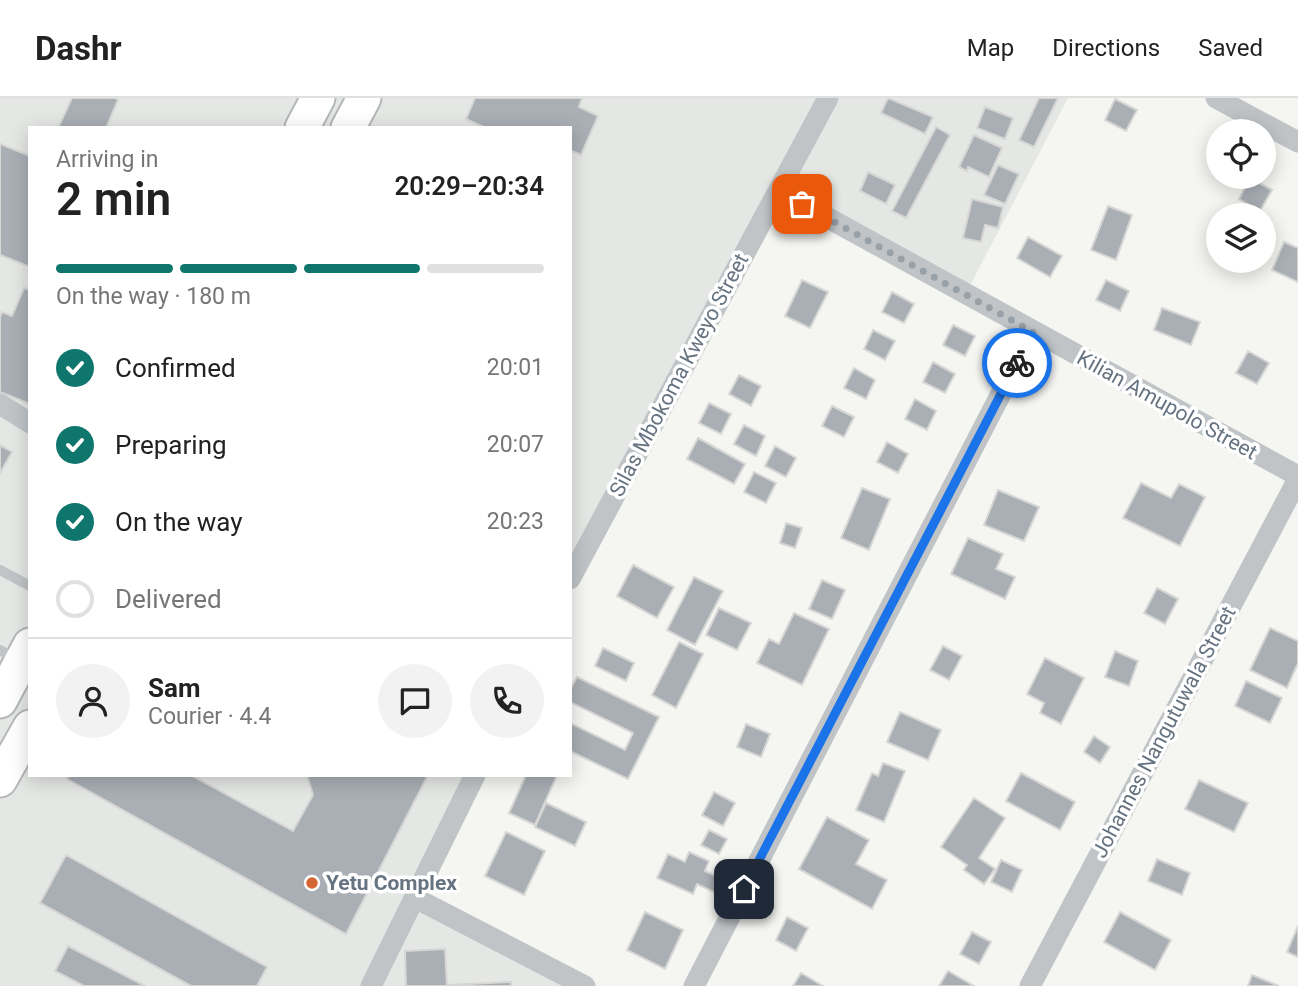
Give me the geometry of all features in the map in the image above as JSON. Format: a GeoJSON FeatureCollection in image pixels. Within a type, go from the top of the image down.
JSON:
{"type":"FeatureCollection","features":[{"type":"Feature","properties":{"kind":"main road"},"geometry":{"type":"LineString","coordinates":[[349,126],[364,98]]}},
{"type":"Feature","properties":{"kind":"main road"},"geometry":{"type":"LineString","coordinates":[[0,701],[17,652]]}},
{"type":"Feature","properties":{"kind":"main road"},"geometry":{"type":"LineString","coordinates":[[0,780],[28,731]]}},
{"type":"Feature","properties":{"kind":"street","name":"Silas Mbokoma Kweyo Street"},"geometry":{"type":"LineString","coordinates":[[572,575],[828,98]]}},
{"type":"Feature","properties":{"kind":"street"},"geometry":{"type":"LineString","coordinates":[[1216,98],[1298,142]]}},
{"type":"Feature","properties":{"kind":"street","name":"Kilian Amupolo Street"},"geometry":{"type":"LineString","coordinates":[[779,191],[1298,478]]}},
{"type":"Feature","properties":{"kind":"street"},"geometry":{"type":"LineString","coordinates":[[694,986],[1033,332]]}},
{"type":"Feature","properties":{"kind":"street"},"geometry":{"type":"LineString","coordinates":[[0,404],[28,422]]}},
{"type":"Feature","properties":{"kind":"street","name":"Johannes Nangutuwala Street"},"geometry":{"type":"LineString","coordinates":[[1030,986],[1298,478]]}},
{"type":"Feature","properties":{"kind":"street"},"geometry":{"type":"LineString","coordinates":[[370,986],[474,777]]}},
{"type":"Feature","properties":{"kind":"street"},"geometry":{"type":"LineString","coordinates":[[415,898],[585,986]]}},
{"type":"Feature","properties":{"kind":"lane"},"geometry":{"type":"LineString","coordinates":[[1,572],[28,585]]}},
{"type":"Feature","properties":{"kind":"shaded area"},"geometry":{"type":"Polygon","coordinates":[[[0,98],[1068,98],[965,295],[779,192],[572,577],[572,126],[28,126],[28,777],[474,777],[415,898],[585,986],[0,986],[0,98]]]}},
{"type":"Feature","properties":{"kind":"building"},"geometry":{"type":"Polygon","coordinates":[[[72,98],[118,100],[107,126],[59,126],[72,98]]]}},
{"type":"Feature","properties":{"kind":"building"},"geometry":{"type":"Polygon","coordinates":[[[475,98],[582,98],[579,107],[598,116],[581,155],[572,151],[572,126],[482,126],[466,119],[475,98]]]}},
{"type":"Feature","properties":{"kind":"building"},"geometry":{"type":"Polygon","coordinates":[[[888,98],[933,117],[925,134],[881,113],[888,98]]]}},
{"type":"Feature","properties":{"kind":"building"},"geometry":{"type":"Polygon","coordinates":[[[1039,98],[1058,98],[1034,147],[1019,140],[1039,98]]]}},
{"type":"Feature","properties":{"kind":"building"},"geometry":{"type":"Polygon","coordinates":[[[1115,99],[1137,110],[1126,131],[1105,120],[1115,99]]]}},
{"type":"Feature","properties":{"kind":"building"},"geometry":{"type":"Polygon","coordinates":[[[985,107],[1013,118],[1005,139],[977,128],[985,107]]]}},
{"type":"Feature","properties":{"kind":"building"},"geometry":{"type":"Polygon","coordinates":[[[936,127],[950,135],[906,218],[892,211],[936,127]]]}},
{"type":"Feature","properties":{"kind":"building"},"geometry":{"type":"Polygon","coordinates":[[[974,135],[1002,148],[989,177],[968,167],[967,171],[959,167],[974,135]]]}},
{"type":"Feature","properties":{"kind":"building"},"geometry":{"type":"Polygon","coordinates":[[[0,144],[28,155],[28,266],[0,255],[0,144]]]}},
{"type":"Feature","properties":{"kind":"building"},"geometry":{"type":"Polygon","coordinates":[[[998,165],[1019,174],[1005,204],[984,195],[998,165]]]}},
{"type":"Feature","properties":{"kind":"building"},"geometry":{"type":"Polygon","coordinates":[[[868,172],[895,185],[886,204],[860,191],[868,172]]]}},
{"type":"Feature","properties":{"kind":"building"},"geometry":{"type":"Polygon","coordinates":[[[1244,189],[1272,190],[1265,203],[1246,203],[1239,199],[1244,189]]]}},
{"type":"Feature","properties":{"kind":"building"},"geometry":{"type":"Polygon","coordinates":[[[972,199],[1003,207],[998,228],[985,225],[981,242],[963,238],[972,199]]]}},
{"type":"Feature","properties":{"kind":"building"},"geometry":{"type":"Polygon","coordinates":[[[1108,206],[1132,215],[1116,260],[1091,250],[1108,206]]]}},
{"type":"Feature","properties":{"kind":"building"},"geometry":{"type":"Polygon","coordinates":[[[1028,237],[1062,256],[1050,277],[1017,258],[1028,237]]]}},
{"type":"Feature","properties":{"kind":"building"},"geometry":{"type":"Polygon","coordinates":[[[1284,242],[1298,248],[1298,282],[1276,272],[1276,261],[1284,242]]]}},
{"type":"Feature","properties":{"kind":"building"},"geometry":{"type":"Polygon","coordinates":[[[802,280],[828,292],[810,328],[785,316],[802,280]]]}},
{"type":"Feature","properties":{"kind":"building"},"geometry":{"type":"Polygon","coordinates":[[[1106,280],[1129,291],[1120,311],[1096,300],[1106,280]]]}},
{"type":"Feature","properties":{"kind":"building"},"geometry":{"type":"Polygon","coordinates":[[[24,288],[28,289],[28,403],[0,392],[0,318],[2,312],[12,316],[24,288]]]}},
{"type":"Feature","properties":{"kind":"building"},"geometry":{"type":"Polygon","coordinates":[[[892,292],[914,304],[904,323],[882,312],[892,292]]]}},
{"type":"Feature","properties":{"kind":"building"},"geometry":{"type":"Polygon","coordinates":[[[1162,308],[1200,322],[1191,345],[1154,330],[1162,308]]]}},
{"type":"Feature","properties":{"kind":"building"},"geometry":{"type":"Polygon","coordinates":[[[953,325],[975,336],[965,356],[943,345],[953,325]]]}},
{"type":"Feature","properties":{"kind":"building"},"geometry":{"type":"Polygon","coordinates":[[[873,330],[895,341],[885,360],[864,349],[873,330]]]}},
{"type":"Feature","properties":{"kind":"building"},"geometry":{"type":"Polygon","coordinates":[[[1248,351],[1269,363],[1257,384],[1236,373],[1248,351]]]}},
{"type":"Feature","properties":{"kind":"building"},"geometry":{"type":"Polygon","coordinates":[[[933,362],[955,374],[945,393],[923,382],[933,362]]]}},
{"type":"Feature","properties":{"kind":"building"},"geometry":{"type":"Polygon","coordinates":[[[854,368],[875,380],[866,399],[844,388],[854,368]]]}},
{"type":"Feature","properties":{"kind":"building"},"geometry":{"type":"Polygon","coordinates":[[[739,375],[761,386],[751,406],[729,394],[739,375]]]}},
{"type":"Feature","properties":{"kind":"building"},"geometry":{"type":"Polygon","coordinates":[[[915,399],[936,411],[927,430],[905,419],[915,399]]]}},
{"type":"Feature","properties":{"kind":"building"},"geometry":{"type":"Polygon","coordinates":[[[709,403],[731,414],[721,434],[699,423],[709,403]]]}},
{"type":"Feature","properties":{"kind":"building"},"geometry":{"type":"Polygon","coordinates":[[[832,406],[854,417],[844,437],[822,426],[832,406]]]}},
{"type":"Feature","properties":{"kind":"building"},"geometry":{"type":"Polygon","coordinates":[[[744,425],[765,436],[756,456],[734,444],[744,425]]]}},
{"type":"Feature","properties":{"kind":"building"},"geometry":{"type":"Polygon","coordinates":[[[698,438],[745,464],[734,484],[687,459],[698,438]]]}},
{"type":"Feature","properties":{"kind":"building"},"geometry":{"type":"Polygon","coordinates":[[[887,442],[908,454],[898,473],[877,462],[887,442]]]}},
{"type":"Feature","properties":{"kind":"building"},"geometry":{"type":"Polygon","coordinates":[[[0,445],[12,452],[0,473],[0,445]]]}},
{"type":"Feature","properties":{"kind":"building"},"geometry":{"type":"Polygon","coordinates":[[[775,446],[796,458],[786,477],[765,466],[775,446]]]}},
{"type":"Feature","properties":{"kind":"building"},"geometry":{"type":"Polygon","coordinates":[[[754,472],[776,483],[766,503],[744,492],[754,472]]]}},
{"type":"Feature","properties":{"kind":"building"},"geometry":{"type":"Polygon","coordinates":[[[1141,483],[1171,498],[1179,484],[1205,497],[1180,546],[1123,518],[1141,483]]]}},
{"type":"Feature","properties":{"kind":"building"},"geometry":{"type":"Polygon","coordinates":[[[862,488],[890,499],[869,550],[841,538],[862,488]]]}},
{"type":"Feature","properties":{"kind":"building"},"geometry":{"type":"Polygon","coordinates":[[[998,490],[1039,507],[1024,541],[984,525],[998,490]]]}},
{"type":"Feature","properties":{"kind":"building"},"geometry":{"type":"Polygon","coordinates":[[[786,523],[802,528],[795,548],[780,543],[786,523]]]}},
{"type":"Feature","properties":{"kind":"building"},"geometry":{"type":"Polygon","coordinates":[[[968,538],[1003,554],[996,569],[1015,577],[1005,599],[951,574],[968,538]]]}},
{"type":"Feature","properties":{"kind":"building"},"geometry":{"type":"Polygon","coordinates":[[[633,565],[674,587],[657,618],[617,596],[633,565]]]}},
{"type":"Feature","properties":{"kind":"building"},"geometry":{"type":"Polygon","coordinates":[[[694,577],[723,591],[695,645],[667,630],[694,577]]]}},
{"type":"Feature","properties":{"kind":"building"},"geometry":{"type":"Polygon","coordinates":[[[822,580],[845,590],[832,619],[809,609],[822,580]]]}},
{"type":"Feature","properties":{"kind":"building"},"geometry":{"type":"Polygon","coordinates":[[[1157,588],[1178,599],[1165,624],[1144,613],[1157,588]]]}},
{"type":"Feature","properties":{"kind":"building"},"geometry":{"type":"Polygon","coordinates":[[[719,608],[751,623],[737,650],[706,635],[719,608]]]}},
{"type":"Feature","properties":{"kind":"building"},"geometry":{"type":"Polygon","coordinates":[[[794,613],[829,629],[802,685],[757,663],[769,639],[779,644],[794,613]]]}},
{"type":"Feature","properties":{"kind":"building"},"geometry":{"type":"Polygon","coordinates":[[[1270,628],[1298,641],[1298,663],[1287,688],[1250,670],[1270,628]]]}},
{"type":"Feature","properties":{"kind":"building"},"geometry":{"type":"Polygon","coordinates":[[[679,642],[703,654],[676,708],[652,695],[679,642]]]}},
{"type":"Feature","properties":{"kind":"building"},"geometry":{"type":"Polygon","coordinates":[[[943,646],[962,656],[949,680],[930,670],[943,646]]]}},
{"type":"Feature","properties":{"kind":"building"},"geometry":{"type":"Polygon","coordinates":[[[603,648],[634,663],[626,681],[595,666],[603,648]]]}},
{"type":"Feature","properties":{"kind":"building"},"geometry":{"type":"Polygon","coordinates":[[[1115,651],[1138,661],[1129,686],[1105,677],[1115,651]]]}},
{"type":"Feature","properties":{"kind":"building"},"geometry":{"type":"Polygon","coordinates":[[[1045,658],[1084,678],[1061,724],[1040,713],[1044,703],[1027,694],[1045,658]]]}},
{"type":"Feature","properties":{"kind":"building"},"geometry":{"type":"Polygon","coordinates":[[[577,677],[659,717],[628,779],[572,752],[572,724],[625,750],[633,733],[572,703],[572,686],[577,677]]]}},
{"type":"Feature","properties":{"kind":"building"},"geometry":{"type":"Polygon","coordinates":[[[1246,681],[1282,698],[1270,723],[1235,706],[1246,681]]]}},
{"type":"Feature","properties":{"kind":"building"},"geometry":{"type":"Polygon","coordinates":[[[900,712],[941,730],[928,760],[887,742],[900,712]]]}},
{"type":"Feature","properties":{"kind":"building"},"geometry":{"type":"Polygon","coordinates":[[[746,724],[770,734],[761,757],[737,747],[746,724]]]}},
{"type":"Feature","properties":{"kind":"building"},"geometry":{"type":"Polygon","coordinates":[[[1094,736],[1110,747],[1100,763],[1084,752],[1094,736]]]}},
{"type":"Feature","properties":{"kind":"building"},"geometry":{"type":"Polygon","coordinates":[[[883,763],[905,771],[884,822],[856,810],[872,773],[878,776],[883,763]]]}},
{"type":"Feature","properties":{"kind":"building"},"geometry":{"type":"Polygon","coordinates":[[[1021,773],[1075,802],[1060,830],[1006,801],[1021,773]]]}},
{"type":"Feature","properties":{"kind":"building","name":"Yetu Complex"},"geometry":{"type":"Polygon","coordinates":[[[195,777],[293,831],[313,795],[308,777],[427,777],[346,934],[67,779],[195,777]]]}},
{"type":"Feature","properties":{"kind":"building"},"geometry":{"type":"Polygon","coordinates":[[[525,777],[556,777],[535,825],[509,813],[525,777]]]}},
{"type":"Feature","properties":{"kind":"building"},"geometry":{"type":"Polygon","coordinates":[[[1199,780],[1248,803],[1234,832],[1185,809],[1199,780]]]}},
{"type":"Feature","properties":{"kind":"building"},"geometry":{"type":"Polygon","coordinates":[[[714,792],[735,803],[723,826],[702,815],[714,792]]]}},
{"type":"Feature","properties":{"kind":"building"},"geometry":{"type":"Polygon","coordinates":[[[974,798],[1005,818],[979,858],[995,869],[984,884],[964,870],[967,865],[941,847],[974,798]]]}},
{"type":"Feature","properties":{"kind":"building"},"geometry":{"type":"Polygon","coordinates":[[[546,803],[586,822],[575,846],[535,827],[546,803]]]}},
{"type":"Feature","properties":{"kind":"building"},"geometry":{"type":"Polygon","coordinates":[[[827,817],[869,840],[856,864],[887,880],[872,909],[799,869],[827,817]]]}},
{"type":"Feature","properties":{"kind":"building"},"geometry":{"type":"Polygon","coordinates":[[[709,830],[727,839],[719,854],[701,845],[709,830]]]}},
{"type":"Feature","properties":{"kind":"building"},"geometry":{"type":"Polygon","coordinates":[[[506,832],[545,851],[524,895],[485,876],[506,832]]]}},
{"type":"Feature","properties":{"kind":"building"},"geometry":{"type":"Polygon","coordinates":[[[689,852],[709,861],[705,871],[722,879],[716,893],[697,884],[693,894],[657,878],[668,854],[685,862],[689,852]]]}},
{"type":"Feature","properties":{"kind":"building"},"geometry":{"type":"Polygon","coordinates":[[[66,855],[267,967],[257,986],[191,986],[40,903],[66,855]]]}},
{"type":"Feature","properties":{"kind":"building"},"geometry":{"type":"Polygon","coordinates":[[[1157,859],[1190,873],[1182,895],[1148,881],[1157,859]]]}},
{"type":"Feature","properties":{"kind":"building"},"geometry":{"type":"Polygon","coordinates":[[[1001,860],[1022,870],[1012,892],[991,882],[1001,860]]]}},
{"type":"Feature","properties":{"kind":"building"},"geometry":{"type":"Polygon","coordinates":[[[645,912],[683,930],[665,969],[627,950],[645,912]]]}},
{"type":"Feature","properties":{"kind":"building"},"geometry":{"type":"Polygon","coordinates":[[[1120,912],[1171,940],[1155,970],[1104,942],[1120,912]]]}},
{"type":"Feature","properties":{"kind":"building"},"geometry":{"type":"Polygon","coordinates":[[[787,917],[808,928],[796,951],[776,940],[787,917]]]}},
{"type":"Feature","properties":{"kind":"building"},"geometry":{"type":"Polygon","coordinates":[[[1298,926],[1298,957],[1287,952],[1298,926]]]}},
{"type":"Feature","properties":{"kind":"building"},"geometry":{"type":"Polygon","coordinates":[[[972,932],[991,942],[979,964],[960,954],[972,932]]]}},
{"type":"Feature","properties":{"kind":"building"},"geometry":{"type":"Polygon","coordinates":[[[68,946],[145,986],[84,986],[55,971],[68,946]]]}},
{"type":"Feature","properties":{"kind":"building"},"geometry":{"type":"Polygon","coordinates":[[[445,949],[447,985],[511,982],[511,986],[406,986],[405,951],[445,949]]]}},
{"type":"Feature","properties":{"kind":"building"},"geometry":{"type":"Polygon","coordinates":[[[948,971],[974,986],[939,986],[948,971]]]}},
{"type":"Feature","properties":{"kind":"building"},"geometry":{"type":"Polygon","coordinates":[[[801,973],[823,986],[793,986],[801,973]]]}},
{"type":"Feature","properties":{"kind":"building"},"geometry":{"type":"Polygon","coordinates":[[[1252,975],[1279,986],[1248,986],[1252,975]]]}},
{"type":"Feature","properties":{"kind":"way so far"},"geometry":{"type":"LineString","coordinates":[[802,204],[1033,332],[1017,363]]}},
{"type":"Feature","properties":{"kind":"place","name":"Yetu Complex"},"geometry":{"type":"Point","coordinates":[312,883]}},
{"type":"Feature","properties":{"kind":"route"},"geometry":{"type":"LineString","coordinates":[[744,889],[1017,363]]}}]}
